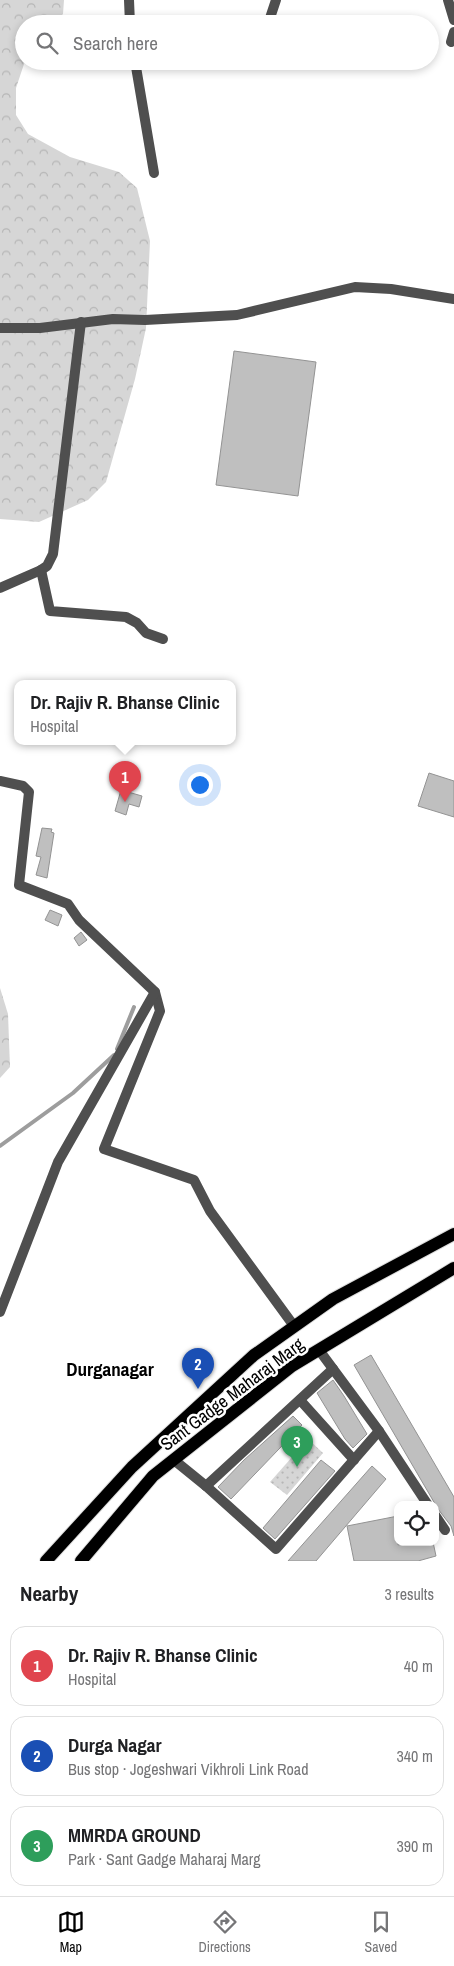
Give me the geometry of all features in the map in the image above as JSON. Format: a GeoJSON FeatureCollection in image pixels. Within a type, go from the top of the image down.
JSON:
{"type":"FeatureCollection","features":[{"type":"Feature","properties":{"kind":"main road"},"geometry":{"type":"LineString","coordinates":[[46,1561],[132,1467],[254,1355],[333,1299],[454,1234]]}},
{"type":"Feature","properties":{"kind":"main road","name":"Sant Gadge Maharaj Marg"},"geometry":{"type":"LineString","coordinates":[[81,1561],[153,1476],[292,1366],[454,1268]]}},
{"type":"Feature","properties":{"kind":"street"},"geometry":{"type":"LineString","coordinates":[[129,0],[130,15]]}},
{"type":"Feature","properties":{"kind":"street"},"geometry":{"type":"LineString","coordinates":[[271,15],[276,0]]}},
{"type":"Feature","properties":{"kind":"street"},"geometry":{"type":"LineString","coordinates":[[448,0],[454,20]]}},
{"type":"Feature","properties":{"kind":"street"},"geometry":{"type":"LineString","coordinates":[[137,70],[154,173]]}},
{"type":"Feature","properties":{"kind":"street"},"geometry":{"type":"LineString","coordinates":[[0,328],[40,328],[113,319],[145,320],[237,315],[355,287],[391,289],[454,299]]}},
{"type":"Feature","properties":{"kind":"street"},"geometry":{"type":"LineString","coordinates":[[0,588],[41,570],[47,566],[53,554],[81,322]]}},
{"type":"Feature","properties":{"kind":"street"},"geometry":{"type":"LineString","coordinates":[[41,570],[50,611],[126,618],[138,623],[146,634],[163,639]]}},
{"type":"Feature","properties":{"kind":"street"},"geometry":{"type":"LineString","coordinates":[[0,781],[23,786],[29,792],[19,885],[68,904],[79,920],[156,992],[160,1012],[104,1149],[194,1180],[210,1211],[294,1326]]}},
{"type":"Feature","properties":{"kind":"street"},"geometry":{"type":"LineString","coordinates":[[0,1312],[58,1162],[156,992]]}},
{"type":"Feature","properties":{"kind":"street"},"geometry":{"type":"LineString","coordinates":[[319,1350],[379,1431],[425,1501]]}},
{"type":"Feature","properties":{"kind":"street"},"geometry":{"type":"LineString","coordinates":[[206,1486],[333,1369]]}},
{"type":"Feature","properties":{"kind":"street"},"geometry":{"type":"LineString","coordinates":[[300,1400],[354,1460]]}},
{"type":"Feature","properties":{"kind":"street"},"geometry":{"type":"LineString","coordinates":[[174,1460],[276,1549],[379,1431]]}},
{"type":"Feature","properties":{"kind":"street"},"geometry":{"type":"LineString","coordinates":[[439,1521],[445,1530]]}},
{"type":"Feature","properties":{"kind":"green space"},"geometry":{"type":"Polygon","coordinates":[[[0,0],[64,0],[62,15],[15,15],[15,70],[22,70],[16,88],[16,115],[28,134],[70,157],[119,172],[137,188],[150,241],[146,328],[135,379],[106,482],[88,500],[39,522],[0,519],[0,0]]]}},
{"type":"Feature","properties":{"kind":"green space"},"geometry":{"type":"Polygon","coordinates":[[[0,988],[8,1014],[10,1067],[0,1078],[0,988]]]}},
{"type":"Feature","properties":{"kind":"green space"},"geometry":{"type":"Polygon","coordinates":[[[308,1439],[323,1453],[287,1495],[270,1482],[308,1439]]]}},
{"type":"Feature","properties":{"kind":"building"},"geometry":{"type":"Polygon","coordinates":[[[234,351],[316,362],[298,496],[216,485],[234,351]]]}},
{"type":"Feature","properties":{"kind":"building"},"geometry":{"type":"Polygon","coordinates":[[[429,773],[454,781],[454,817],[418,806],[429,773]]]}},
{"type":"Feature","properties":{"kind":"building"},"geometry":{"type":"Polygon","coordinates":[[[121,790],[142,796],[139,807],[129,804],[126,815],[115,811],[121,790]]]}},
{"type":"Feature","properties":{"kind":"building"},"geometry":{"type":"Polygon","coordinates":[[[42,828],[52,829],[51,832],[54,833],[47,878],[36,875],[41,857],[36,856],[42,828]]]}},
{"type":"Feature","properties":{"kind":"building"},"geometry":{"type":"Polygon","coordinates":[[[50,910],[62,915],[58,926],[45,920],[50,910]]]}},
{"type":"Feature","properties":{"kind":"building"},"geometry":{"type":"Polygon","coordinates":[[[81,932],[87,940],[79,946],[74,938],[81,932]]]}},
{"type":"Feature","properties":{"kind":"building"},"geometry":{"type":"Polygon","coordinates":[[[371,1355],[454,1497],[454,1536],[451,1526],[439,1510],[439,1501],[433,1501],[354,1365],[371,1355]]]}},
{"type":"Feature","properties":{"kind":"building"},"geometry":{"type":"Polygon","coordinates":[[[333,1380],[367,1434],[353,1448],[345,1439],[317,1393],[333,1380]]]}},
{"type":"Feature","properties":{"kind":"building"},"geometry":{"type":"Polygon","coordinates":[[[293,1416],[302,1425],[231,1499],[218,1487],[244,1460],[293,1416]]]}},
{"type":"Feature","properties":{"kind":"building"},"geometry":{"type":"Polygon","coordinates":[[[321,1460],[335,1471],[275,1539],[263,1528],[321,1460]]]}},
{"type":"Feature","properties":{"kind":"building"},"geometry":{"type":"Polygon","coordinates":[[[372,1466],[386,1479],[316,1561],[288,1561],[372,1466]]]}},
{"type":"Feature","properties":{"kind":"building"},"geometry":{"type":"Polygon","coordinates":[[[394,1517],[394,1546],[434,1546],[436,1556],[418,1561],[354,1561],[347,1526],[394,1517]]]}},
{"type":"Feature","properties":{"kind":"waterway"},"geometry":{"type":"LineString","coordinates":[[117,1049],[134,1007]]}},
{"type":"Feature","properties":{"kind":"waterway"},"geometry":{"type":"LineString","coordinates":[[0,1146],[73,1093],[114,1055]]}},
{"type":"Feature","properties":{"kind":"place","name":"Dr. Rajiv R. Bhanse Clinic"},"geometry":{"type":"Point","coordinates":[125,802]}},
{"type":"Feature","properties":{"kind":"place","name":"Durga Nagar"},"geometry":{"type":"Point","coordinates":[198,1389]}},
{"type":"Feature","properties":{"kind":"place","name":"MMRDA GROUND"},"geometry":{"type":"Point","coordinates":[297,1467]}},
{"type":"Feature","properties":{"kind":"district","name":"Durganagar"},"geometry":{"type":"Point","coordinates":[110,1369]}}]}
